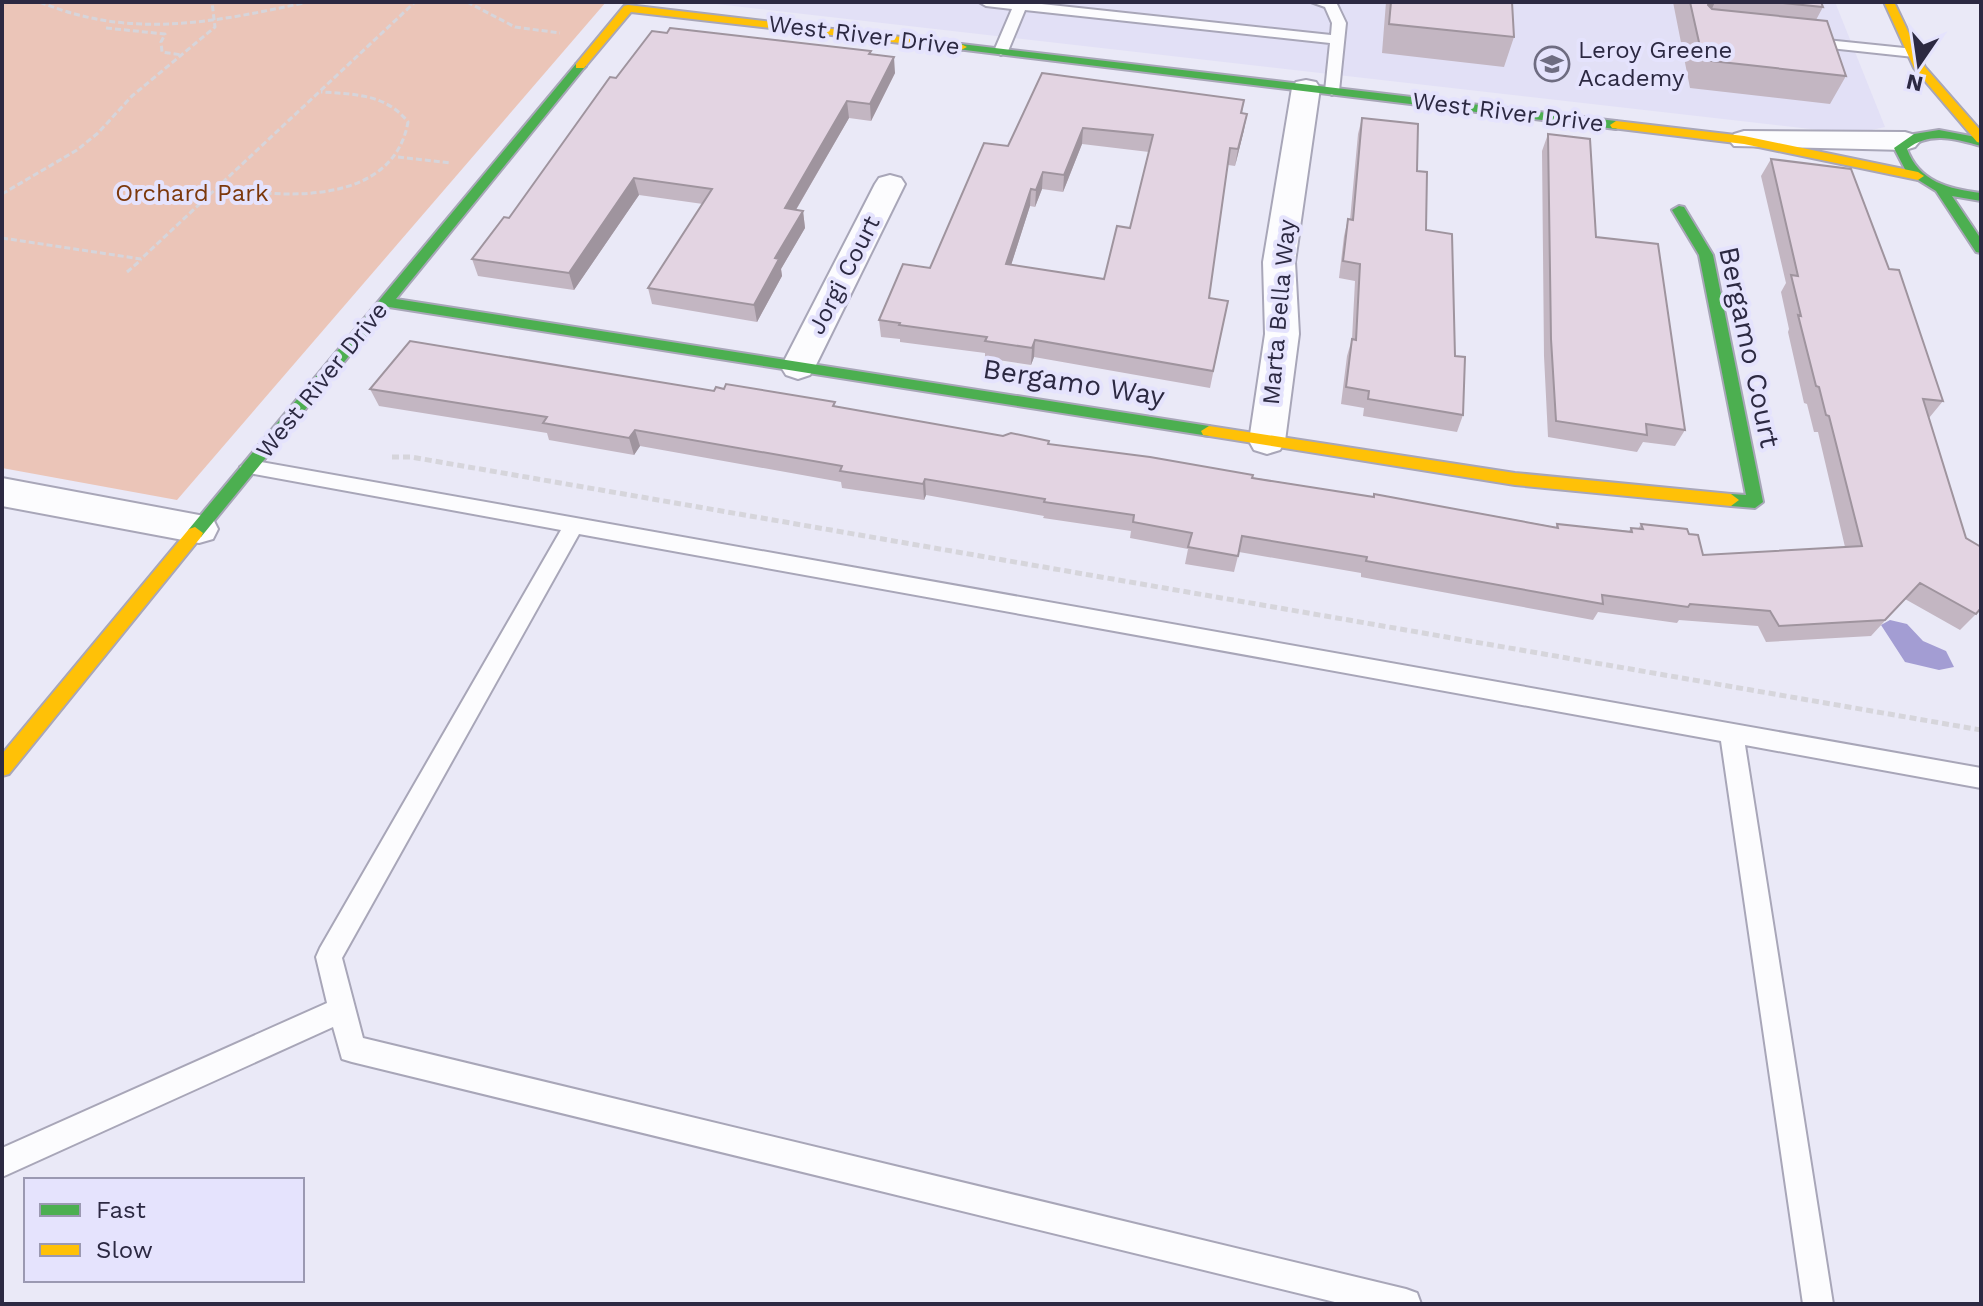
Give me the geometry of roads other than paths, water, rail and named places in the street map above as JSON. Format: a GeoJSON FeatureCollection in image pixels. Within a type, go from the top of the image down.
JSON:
{"type":"FeatureCollection","features":[{"type":"Feature","properties":{"kind":"street"},"geometry":{"type":"LineString","coordinates":[[1889,2],[1917,60],[1981,141]]}},
{"type":"Feature","properties":{"kind":"street","name":"West River Drive"},"geometry":{"type":"LineString","coordinates":[[2,768],[628,8],[1744,140],[1918,176],[1940,188]]}},
{"type":"Feature","properties":{"kind":"street"},"geometry":{"type":"LineString","coordinates":[[1917,60],[1918,92]]}},
{"type":"Feature","properties":{"kind":"street","name":"Marta Bella Way"},"geometry":{"type":"LineString","coordinates":[[1267,441],[1282,334],[1279,262],[1319,90]]}},
{"type":"Feature","properties":{"kind":"street"},"geometry":{"type":"LineString","coordinates":[[1918,176],[1900,157],[1900,148],[1912,133],[1947,134],[1981,141]]}},
{"type":"Feature","properties":{"kind":"street","name":"West River Drive"},"geometry":{"type":"LineString","coordinates":[[1744,140],[1912,133]]}},
{"type":"Feature","properties":{"kind":"street","name":"Jorgi Court"},"geometry":{"type":"LineString","coordinates":[[798,367],[890,184]]}},
{"type":"Feature","properties":{"kind":"street"},"geometry":{"type":"LineString","coordinates":[[1940,188],[1981,197]]}},
{"type":"Feature","properties":{"kind":"street"},"geometry":{"type":"LineString","coordinates":[[1940,188],[1981,249]]}},
{"type":"Feature","properties":{"kind":"street","name":"Bergamo Court"},"geometry":{"type":"LineString","coordinates":[[1679,210],[1706,255],[1755,502]]}},
{"type":"Feature","properties":{"kind":"street","name":"Bergamo Way"},"geometry":{"type":"LineString","coordinates":[[386,302],[1515,479],[1755,502]]}},
{"type":"Feature","properties":{"kind":"street"},"geometry":{"type":"LineString","coordinates":[[2,492],[199,529]]}},
{"type":"Feature","properties":{"kind":"lane"},"geometry":{"type":"LineString","coordinates":[[986,2],[1337,40]]}},
{"type":"Feature","properties":{"kind":"lane"},"geometry":{"type":"LineString","coordinates":[[1318,2],[1330,3],[1339,23],[1337,40],[1319,90]]}},
{"type":"Feature","properties":{"kind":"lane"},"geometry":{"type":"LineString","coordinates":[[1001,51],[1020,6]]}},
{"type":"Feature","properties":{"kind":"lane"},"geometry":{"type":"LineString","coordinates":[[1796,40],[1917,60]]}},
{"type":"Feature","properties":{"kind":"lane"},"geometry":{"type":"LineString","coordinates":[[250,467],[1981,778]]}},
{"type":"Feature","properties":{"kind":"lane"},"geometry":{"type":"LineString","coordinates":[[574,525],[329,957],[352,1049],[1406,1304]]}},
{"type":"Feature","properties":{"kind":"lane"},"geometry":{"type":"LineString","coordinates":[[1731,732],[1818,1304]]}},
{"type":"Feature","properties":{"kind":"lane"},"geometry":{"type":"LineString","coordinates":[[2,1163],[342,1010]]}},
{"type":"Feature","properties":{"kind":"place","name":"Leroy Greene Academy"},"geometry":{"type":"Point","coordinates":[1552,64]}},
{"type":"Feature","properties":{"kind":"park label","name":"Orchard Park"},"geometry":{"type":"Point","coordinates":[192,193]}}]}
